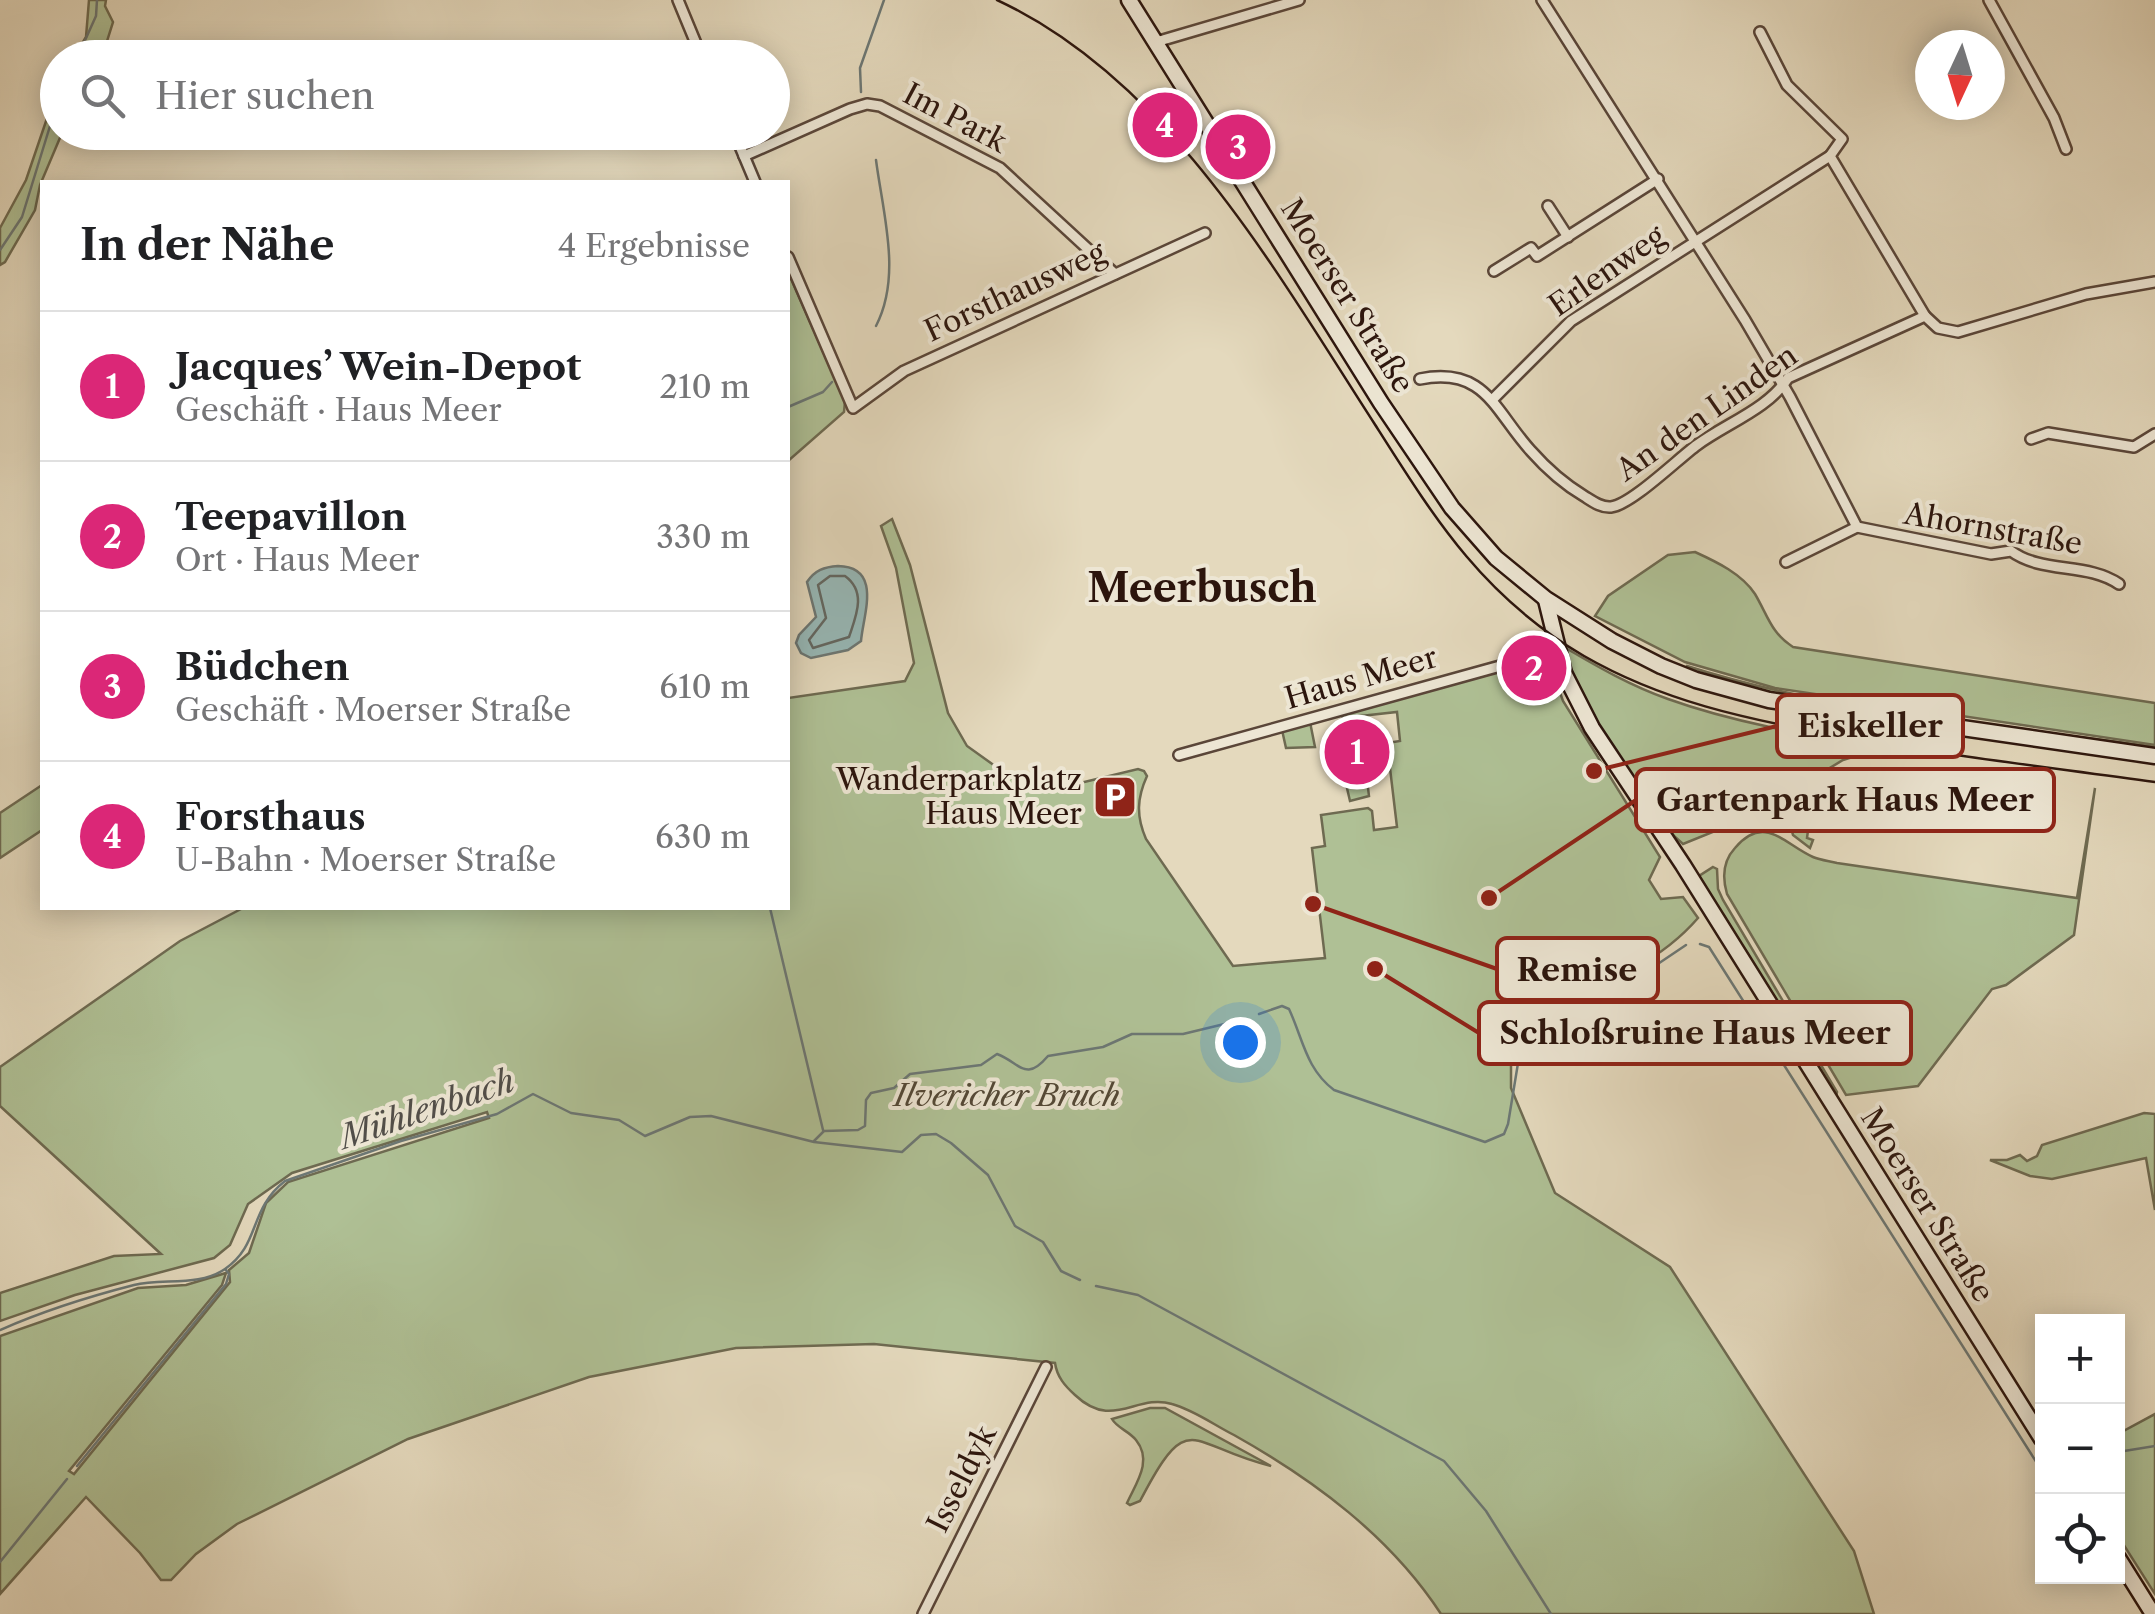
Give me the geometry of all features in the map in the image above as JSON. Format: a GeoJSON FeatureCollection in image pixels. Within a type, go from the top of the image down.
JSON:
{"type":"FeatureCollection","features":[{"type":"Feature","properties":{"kind":"main road","name":"Moerser Straße"},"geometry":{"type":"LineString","coordinates":[[1129,0],[1381,402],[1452,508],[1496,558],[1546,599],[1638,655],[1680,674],[1769,700],[2155,756]]}},
{"type":"Feature","properties":{"kind":"main road","name":"Moerser Straße"},"geometry":{"type":"LineString","coordinates":[[1546,599],[1570,687],[1592,728],[1690,875],[2035,1428]]}},
{"type":"Feature","properties":{"kind":"main road"},"geometry":{"type":"LineString","coordinates":[[1557,644],[1559,632],[1581,623]]}},
{"type":"Feature","properties":{"kind":"main road"},"geometry":{"type":"LineString","coordinates":[[2125,1569],[2153,1614]]}},
{"type":"Feature","properties":{"kind":"street"},"geometry":{"type":"LineString","coordinates":[[678,0],[695,40]]}},
{"type":"Feature","properties":{"kind":"street"},"geometry":{"type":"LineString","coordinates":[[1156,42],[1300,0]]}},
{"type":"Feature","properties":{"kind":"street","name":"Ahornstraße"},"geometry":{"type":"LineString","coordinates":[[1542,0],[1697,240],[1783,386],[1857,527]]}},
{"type":"Feature","properties":{"kind":"street"},"geometry":{"type":"LineString","coordinates":[[1989,0],[2054,118],[2066,149]]}},
{"type":"Feature","properties":{"kind":"street"},"geometry":{"type":"LineString","coordinates":[[1760,32],[1787,85],[1842,139],[1830,156],[1925,316],[1938,328],[1958,332],[2086,294],[2155,282]]}},
{"type":"Feature","properties":{"kind":"street","name":"Im Park"},"geometry":{"type":"LineString","coordinates":[[790,136],[850,109],[867,104],[880,106],[1000,168],[1115,274]]}},
{"type":"Feature","properties":{"kind":"street"},"geometry":{"type":"LineString","coordinates":[[742,150],[755,180]]}},
{"type":"Feature","properties":{"kind":"street","name":"Im Park"},"geometry":{"type":"LineString","coordinates":[[744,156],[758,150]]}},
{"type":"Feature","properties":{"kind":"street","name":"Erlenweg"},"geometry":{"type":"LineString","coordinates":[[1493,399],[1571,322],[1830,156]]}},
{"type":"Feature","properties":{"kind":"street"},"geometry":{"type":"LineString","coordinates":[[1494,271],[1531,248],[1537,256],[1658,179]]}},
{"type":"Feature","properties":{"kind":"street"},"geometry":{"type":"LineString","coordinates":[[1548,206],[1568,236]]}},
{"type":"Feature","properties":{"kind":"street","name":"Forsthausweg"},"geometry":{"type":"LineString","coordinates":[[790,262],[852,408],[904,371],[1205,233]]}},
{"type":"Feature","properties":{"kind":"street","name":"An den Linden"},"geometry":{"type":"LineString","coordinates":[[1493,399],[1530,450],[1554,474],[1610,508],[1630,498],[1715,432],[1778,394],[1788,378],[1925,316]]}},
{"type":"Feature","properties":{"kind":"street"},"geometry":{"type":"LineString","coordinates":[[1420,379],[1434,376],[1469,382],[1493,399]]}},
{"type":"Feature","properties":{"kind":"street"},"geometry":{"type":"LineString","coordinates":[[2031,439],[2048,433],[2134,447],[2155,434]]}},
{"type":"Feature","properties":{"kind":"street","name":"Ahornstraße"},"geometry":{"type":"LineString","coordinates":[[1786,562],[1857,527],[1992,554],[2011,551],[2024,560],[2104,574],[2119,584]]}},
{"type":"Feature","properties":{"kind":"street","name":"Haus Meer"},"geometry":{"type":"LineString","coordinates":[[1179,756],[1557,644]]}},
{"type":"Feature","properties":{"kind":"street","name":"Isseldyk"},"geometry":{"type":"LineString","coordinates":[[923,1614],[1046,1367]]}},
{"type":"Feature","properties":{"kind":"green space"},"geometry":{"type":"Polygon","coordinates":[[[89,0],[106,0],[113,22],[107,40],[84,40],[89,0]]]}},
{"type":"Feature","properties":{"kind":"green space"},"geometry":{"type":"Polygon","coordinates":[[[40,139],[40,150],[55,150],[40,180],[35,210],[0,265],[0,228],[26,180],[40,139]]]}},
{"type":"Feature","properties":{"kind":"green space"},"geometry":{"type":"Polygon","coordinates":[[[790,277],[845,401],[844,412],[790,459],[790,277]]]}},
{"type":"Feature","properties":{"kind":"green space","name":"Ilvericher Bruch"},"geometry":{"type":"Polygon","coordinates":[[[892,519],[910,565],[948,713],[967,746],[1016,781],[1039,787],[1144,771],[1147,776],[1139,807],[1146,839],[1233,966],[1325,958],[1312,848],[1325,846],[1321,815],[1368,808],[1372,811],[1374,830],[1397,827],[1387,743],[1400,741],[1397,712],[1343,718],[1340,711],[1540,658],[1549,662],[1563,701],[1660,857],[1649,880],[1661,899],[1683,897],[1698,918],[1681,936],[1642,964],[1532,1014],[1520,1024],[1511,1043],[1511,1088],[1555,1193],[1670,1267],[1854,1551],[1874,1614],[1441,1614],[1398,1559],[1348,1512],[1293,1471],[1188,1410],[1159,1402],[1101,1410],[1068,1388],[1055,1363],[874,1344],[736,1348],[589,1377],[408,1439],[237,1524],[196,1554],[171,1580],[161,1580],[86,1497],[0,1594],[0,1336],[138,1288],[186,1285],[226,1273],[222,1285],[69,1471],[74,1474],[230,1282],[229,1270],[249,1253],[266,1203],[288,1182],[489,1118],[487,1112],[292,1173],[248,1204],[230,1245],[214,1258],[75,1295],[0,1321],[0,1293],[114,1256],[161,1254],[0,1106],[0,1067],[180,941],[239,910],[790,910],[790,698],[905,681],[914,663],[896,568],[881,526],[892,519]]]}},
{"type":"Feature","properties":{"kind":"green space"},"geometry":{"type":"Polygon","coordinates":[[[1695,552],[1743,580],[1775,630],[1793,647],[2155,703],[2155,745],[1775,688],[1685,662],[1595,616],[1608,596],[1668,555],[1695,552]]]}},
{"type":"Feature","properties":{"kind":"green space"},"geometry":{"type":"Polygon","coordinates":[[[1564,647],[1641,688],[1698,709],[1911,755],[1865,753],[1843,760],[1745,819],[1683,844],[1626,769],[1597,722],[1564,647]]]}},
{"type":"Feature","properties":{"kind":"green space"},"geometry":{"type":"Polygon","coordinates":[[[1687,666],[1801,696],[1876,709],[1772,694],[1685,669],[1687,666]]]}},
{"type":"Feature","properties":{"kind":"green space"},"geometry":{"type":"Polygon","coordinates":[[[1954,721],[2155,747],[2155,751],[1954,721]]]}},
{"type":"Feature","properties":{"kind":"green space"},"geometry":{"type":"Polygon","coordinates":[[[1310,722],[1315,747],[1286,748],[1282,730],[1310,722]]]}},
{"type":"Feature","properties":{"kind":"green space"},"geometry":{"type":"Polygon","coordinates":[[[1343,771],[1366,771],[1369,796],[1350,801],[1343,771]]]}},
{"type":"Feature","properties":{"kind":"green space"},"geometry":{"type":"Polygon","coordinates":[[[40,786],[40,831],[0,858],[0,813],[40,786]]]}},
{"type":"Feature","properties":{"kind":"green space"},"geometry":{"type":"Polygon","coordinates":[[[1819,787],[1820,792],[1813,793],[1807,838],[1813,840],[1810,848],[1793,835],[1788,816],[1795,801],[1819,787]]]}},
{"type":"Feature","properties":{"kind":"green space"},"geometry":{"type":"Polygon","coordinates":[[[2095,788],[2074,935],[2006,985],[1992,989],[1918,1086],[1846,1095],[1727,894],[1725,869],[1735,848],[1746,838],[1765,832],[1813,857],[1837,863],[2077,898],[2095,788]]]}},
{"type":"Feature","properties":{"kind":"green space"},"geometry":{"type":"Polygon","coordinates":[[[1713,867],[1717,869],[1723,900],[1837,1092],[1836,1098],[1699,876],[1713,867]]]}},
{"type":"Feature","properties":{"kind":"green space"},"geometry":{"type":"Polygon","coordinates":[[[2144,1113],[2155,1114],[2155,1210],[2146,1158],[2052,1179],[2030,1176],[1990,1160],[2020,1155],[2027,1161],[2037,1156],[2042,1145],[2144,1113]]]}},
{"type":"Feature","properties":{"kind":"green space"},"geometry":{"type":"Polygon","coordinates":[[[1150,1408],[1165,1408],[1271,1466],[1206,1443],[1182,1442],[1170,1452],[1140,1501],[1130,1505],[1127,1503],[1141,1472],[1143,1456],[1136,1440],[1112,1419],[1150,1408]]]}},
{"type":"Feature","properties":{"kind":"green space"},"geometry":{"type":"Polygon","coordinates":[[[2155,1414],[2155,1594],[2125,1547],[2125,1430],[2155,1414]]]}},
{"type":"Feature","properties":{"kind":"water"},"geometry":{"type":"Polygon","coordinates":[[[852,568],[866,583],[861,641],[848,650],[811,658],[801,653],[796,643],[816,617],[807,582],[820,570],[852,568]]]}},
{"type":"Feature","properties":{"kind":"waterway"},"geometry":{"type":"LineString","coordinates":[[85,40],[96,16],[97,0]]}},
{"type":"Feature","properties":{"kind":"waterway"},"geometry":{"type":"LineString","coordinates":[[861,92],[860,68],[884,0]]}},
{"type":"Feature","properties":{"kind":"waterway"},"geometry":{"type":"LineString","coordinates":[[0,250],[22,217],[43,150]]}},
{"type":"Feature","properties":{"kind":"waterway"},"geometry":{"type":"LineString","coordinates":[[876,160],[889,266],[884,307],[876,326]]}},
{"type":"Feature","properties":{"kind":"waterway"},"geometry":{"type":"LineString","coordinates":[[790,406],[823,392],[832,382]]}},
{"type":"Feature","properties":{"kind":"waterway"},"geometry":{"type":"LineString","coordinates":[[770,910],[823,1130]]}},
{"type":"Feature","properties":{"kind":"waterway"},"geometry":{"type":"LineString","coordinates":[[1700,944],[1709,947],[2035,1460]]}},
{"type":"Feature","properties":{"kind":"waterway","name":"Mühlenbach"},"geometry":{"type":"LineString","coordinates":[[1259,1014],[1282,1006],[1289,1009],[1311,1063],[1334,1090],[1485,1142],[1504,1134],[1521,1045],[1532,1026],[1637,978],[1686,945]]}},
{"type":"Feature","properties":{"kind":"waterway"},"geometry":{"type":"LineString","coordinates":[[814,1141],[824,1131],[858,1130],[865,1126],[866,1100],[871,1093],[894,1088],[910,1074],[981,1065],[997,1054],[1028,1070],[1048,1056],[1103,1047],[1132,1034],[1183,1034],[1241,1020]]}},
{"type":"Feature","properties":{"kind":"waterway","name":"Mühlenbach"},"geometry":{"type":"LineString","coordinates":[[0,1330],[134,1285],[215,1275],[244,1249],[265,1203],[285,1181],[401,1141],[497,1114],[533,1094],[571,1113],[619,1120],[645,1136],[690,1117],[711,1116],[814,1142],[902,1152],[921,1135],[936,1134],[988,1175],[1015,1226],[1043,1242],[1061,1271],[1080,1280]]}},
{"type":"Feature","properties":{"kind":"waterway"},"geometry":{"type":"LineString","coordinates":[[77,1466],[226,1284],[226,1270]]}},
{"type":"Feature","properties":{"kind":"waterway"},"geometry":{"type":"LineString","coordinates":[[1096,1286],[1138,1295],[1444,1461],[1486,1511],[1551,1614]]}},
{"type":"Feature","properties":{"kind":"waterway"},"geometry":{"type":"LineString","coordinates":[[2125,1451],[2155,1446]]}},
{"type":"Feature","properties":{"kind":"waterway"},"geometry":{"type":"LineString","coordinates":[[0,1562],[67,1479]]}},
{"type":"Feature","properties":{"kind":"tram line"},"geometry":{"type":"LineString","coordinates":[[997,0],[1059,35],[1115,78],[1166,129],[1257,243],[1440,523],[1489,581],[1548,633],[1614,672],[1674,697],[1737,715],[1914,749],[2155,782]]}},
{"type":"Feature","properties":{"kind":"place","name":"Forsthaus"},"geometry":{"type":"Point","coordinates":[1165,125]}},
{"type":"Feature","properties":{"kind":"place","name":"Büdchen"},"geometry":{"type":"Point","coordinates":[1238,147]}},
{"type":"Feature","properties":{"kind":"place","name":"Teepavillon"},"geometry":{"type":"Point","coordinates":[1534,668]}},
{"type":"Feature","properties":{"kind":"place","name":"Jacques’ Wein-Depot"},"geometry":{"type":"Point","coordinates":[1357,752]}},
{"type":"Feature","properties":{"kind":"place","name":"Eiskeller"},"geometry":{"type":"Point","coordinates":[1594,771]}},
{"type":"Feature","properties":{"kind":"place","name":"Wanderparkplatz Haus Meer"},"geometry":{"type":"Point","coordinates":[1115,797]}},
{"type":"Feature","properties":{"kind":"place","name":"Gartenpark Haus Meer"},"geometry":{"type":"Point","coordinates":[1489,898]}},
{"type":"Feature","properties":{"kind":"place","name":"Remise"},"geometry":{"type":"Point","coordinates":[1313,904]}},
{"type":"Feature","properties":{"kind":"place","name":"Schloßruine Haus Meer"},"geometry":{"type":"Point","coordinates":[1375,969]}},
{"type":"Feature","properties":{"kind":"district","name":"Meerbusch"},"geometry":{"type":"Point","coordinates":[1202,588]}}]}
